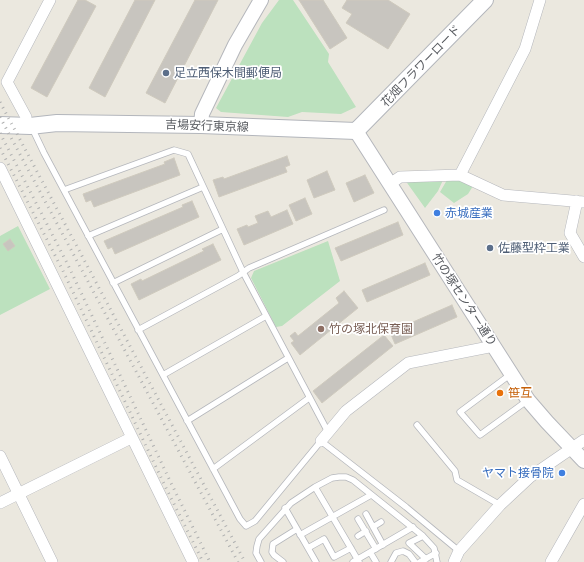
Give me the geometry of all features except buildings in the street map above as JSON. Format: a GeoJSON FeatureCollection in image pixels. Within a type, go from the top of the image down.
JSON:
{"type":"FeatureCollection","features":[{"type":"Feature","properties":{"kind":"main road","name":"花畑フラワーロード"},"geometry":{"type":"LineString","coordinates":[[356,131],[485,0]]}},
{"type":"Feature","properties":{"kind":"main road","name":"吉場安行東京線"},"geometry":{"type":"LineString","coordinates":[[0,116],[26,117],[57,123]]}},
{"type":"Feature","properties":{"kind":"main road","name":"吉場安行東京線"},"geometry":{"type":"LineString","coordinates":[[0,125],[30,126],[57,123],[201,125],[356,131]]}},
{"type":"Feature","properties":{"kind":"street"},"geometry":{"type":"LineString","coordinates":[[26,117],[7,82],[50,0]]}},
{"type":"Feature","properties":{"kind":"street"},"geometry":{"type":"LineString","coordinates":[[201,125],[202,114],[235,45],[262,0]]}},
{"type":"Feature","properties":{"kind":"street"},"geometry":{"type":"LineString","coordinates":[[460,175],[525,49],[540,0]]}},
{"type":"Feature","properties":{"kind":"street","name":"竹の塚センター通り"},"geometry":{"type":"LineString","coordinates":[[356,131],[528,400],[584,461]]}},
{"type":"Feature","properties":{"kind":"street"},"geometry":{"type":"LineString","coordinates":[[0,168],[193,562]]}},
{"type":"Feature","properties":{"kind":"street"},"geometry":{"type":"LineString","coordinates":[[390,184],[400,177],[460,175],[503,195],[581,202],[570,233],[584,258]]}},
{"type":"Feature","properties":{"kind":"street"},"geometry":{"type":"LineString","coordinates":[[321,441],[346,411],[408,363],[494,346]]}},
{"type":"Feature","properties":{"kind":"street"},"geometry":{"type":"LineString","coordinates":[[0,502],[131,438]]}},
{"type":"Feature","properties":{"kind":"street"},"geometry":{"type":"LineString","coordinates":[[454,562],[459,551],[500,505],[530,477],[584,440]]}},
{"type":"Feature","properties":{"kind":"street"},"geometry":{"type":"LineString","coordinates":[[0,456],[52,562]]}},
{"type":"Feature","properties":{"kind":"street"},"geometry":{"type":"LineString","coordinates":[[551,562],[584,504]]}},
{"type":"Feature","properties":{"kind":"lane"},"geometry":{"type":"LineString","coordinates":[[34,132],[138,330],[240,519],[246,526],[255,521],[321,441],[406,507],[459,551]]}},
{"type":"Feature","properties":{"kind":"lane"},"geometry":{"type":"LineString","coordinates":[[64,190],[174,150],[188,154],[243,272],[328,432]]}},
{"type":"Feature","properties":{"kind":"lane"},"geometry":{"type":"LineString","coordinates":[[88,236],[203,186]]}},
{"type":"Feature","properties":{"kind":"lane"},"geometry":{"type":"LineString","coordinates":[[138,330],[238,276],[249,268],[384,210]]}},
{"type":"Feature","properties":{"kind":"lane"},"geometry":{"type":"LineString","coordinates":[[113,283],[223,229]]}},
{"type":"Feature","properties":{"kind":"lane"},"geometry":{"type":"LineString","coordinates":[[163,375],[266,316]]}},
{"type":"Feature","properties":{"kind":"lane"},"geometry":{"type":"LineString","coordinates":[[187,421],[288,358]]}},
{"type":"Feature","properties":{"kind":"lane"},"geometry":{"type":"LineString","coordinates":[[511,374],[460,412],[480,435],[528,400]]}},
{"type":"Feature","properties":{"kind":"lane"},"geometry":{"type":"LineString","coordinates":[[213,469],[309,398]]}},
{"type":"Feature","properties":{"kind":"lane"},"geometry":{"type":"LineString","coordinates":[[416,425],[455,471],[457,480],[500,505]]}},
{"type":"Feature","properties":{"kind":"lane"},"geometry":{"type":"LineString","coordinates":[[261,562],[256,553],[259,539],[285,508],[290,503],[316,487],[332,478],[339,477],[346,477],[353,480],[413,527],[431,544],[436,553],[437,562]]}},
{"type":"Feature","properties":{"kind":"lane"},"geometry":{"type":"LineString","coordinates":[[316,487],[351,548],[356,561],[413,527]]}},
{"type":"Feature","properties":{"kind":"lane"},"geometry":{"type":"LineString","coordinates":[[300,535],[371,495]]}},
{"type":"Feature","properties":{"kind":"lane"},"geometry":{"type":"LineString","coordinates":[[285,508],[316,562]]}},
{"type":"Feature","properties":{"kind":"lane"},"geometry":{"type":"LineString","coordinates":[[366,514],[383,544]]}},
{"type":"Feature","properties":{"kind":"lane"},"geometry":{"type":"LineString","coordinates":[[358,519],[366,531],[376,562]]}},
{"type":"Feature","properties":{"kind":"lane"},"geometry":{"type":"LineString","coordinates":[[373,527],[381,522]]}},
{"type":"Feature","properties":{"kind":"lane"},"geometry":{"type":"LineString","coordinates":[[283,562],[274,556],[272,552],[273,544],[297,529]]}},
{"type":"Feature","properties":{"kind":"lane"},"geometry":{"type":"LineString","coordinates":[[358,536],[366,531]]}},
{"type":"Feature","properties":{"kind":"lane"},"geometry":{"type":"LineString","coordinates":[[422,536],[409,543],[426,559]]}},
{"type":"Feature","properties":{"kind":"lane"},"geometry":{"type":"LineString","coordinates":[[308,548],[324,539],[334,557],[351,548]]}},
{"type":"Feature","properties":{"kind":"lane"},"geometry":{"type":"LineString","coordinates":[[391,562],[396,553],[403,551],[409,554],[415,562]]}},
{"type":"Feature","properties":{"kind":"lane"},"geometry":{"type":"LineString","coordinates":[[420,562],[436,553]]}},
{"type":"Feature","properties":{"kind":"green space"},"geometry":{"type":"Polygon","coordinates":[[[279,0],[293,0],[329,54],[328,62],[356,107],[341,114],[302,112],[288,117],[221,112],[216,108],[262,23],[279,0]]]}},
{"type":"Feature","properties":{"kind":"green space"},"geometry":{"type":"Polygon","coordinates":[[[405,180],[443,180],[438,191],[425,208],[405,180]]]}},
{"type":"Feature","properties":{"kind":"green space"},"geometry":{"type":"Polygon","coordinates":[[[447,180],[461,180],[473,186],[468,194],[454,203],[440,192],[447,180]]]}},
{"type":"Feature","properties":{"kind":"green space"},"geometry":{"type":"Polygon","coordinates":[[[18,226],[50,289],[0,315],[0,236],[18,226]]]}},
{"type":"Feature","properties":{"kind":"green space"},"geometry":{"type":"Polygon","coordinates":[[[328,241],[340,281],[282,326],[276,327],[251,278],[254,271],[328,241]]]}},
{"type":"Feature","properties":{"kind":"railway"},"geometry":{"type":"LineString","coordinates":[[0,102],[245,562]]}},
{"type":"Feature","properties":{"kind":"railway"},"geometry":{"type":"LineString","coordinates":[[0,117],[238,562]]}},
{"type":"Feature","properties":{"kind":"railway"},"geometry":{"type":"LineString","coordinates":[[0,133],[68,265],[210,562]]}},
{"type":"Feature","properties":{"kind":"railway"},"geometry":{"type":"LineString","coordinates":[[0,148],[63,271],[165,486],[203,562]]}},
{"type":"Feature","properties":{"kind":"place","name":"足立西保木間郵便局"},"geometry":{"type":"Point","coordinates":[166,73]}},
{"type":"Feature","properties":{"kind":"place","name":"赤城産業"},"geometry":{"type":"Point","coordinates":[437,213]}},
{"type":"Feature","properties":{"kind":"place","name":"佐藤型枠工業"},"geometry":{"type":"Point","coordinates":[490,248]}},
{"type":"Feature","properties":{"kind":"place","name":"竹の塚北保育園"},"geometry":{"type":"Point","coordinates":[321,329]}},
{"type":"Feature","properties":{"kind":"place","name":"笹互"},"geometry":{"type":"Point","coordinates":[500,393]}},
{"type":"Feature","properties":{"kind":"place","name":"ヤマト接骨院"},"geometry":{"type":"Point","coordinates":[562,473]}}]}
